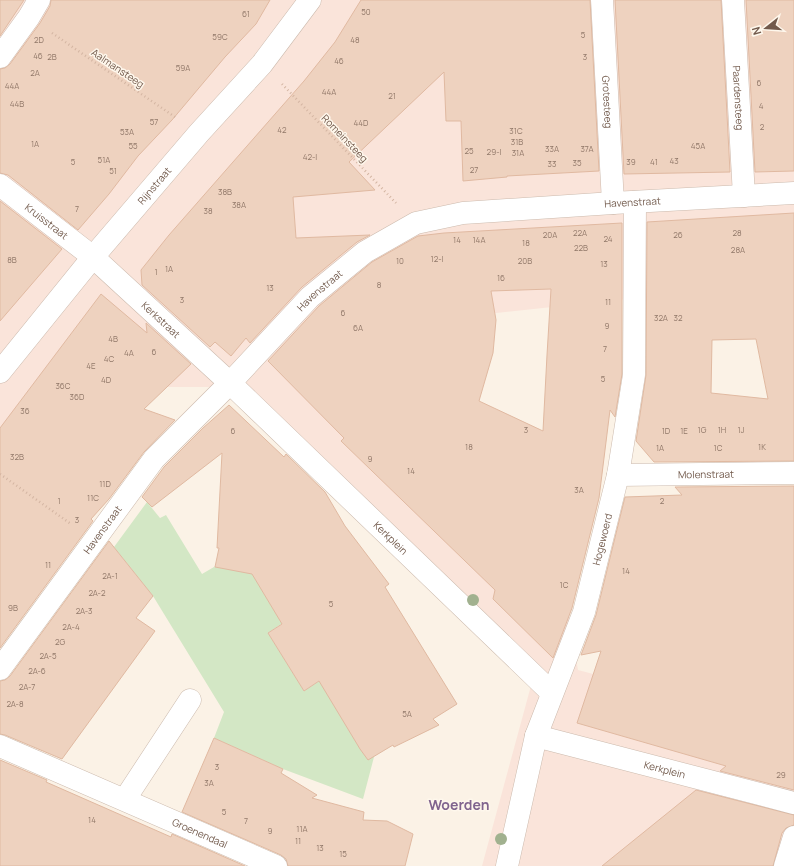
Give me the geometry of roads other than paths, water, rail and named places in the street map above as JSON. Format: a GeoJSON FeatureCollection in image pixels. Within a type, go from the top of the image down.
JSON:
{"type":"FeatureCollection","features":[{"type":"Feature","properties":{"kind":"street","name":"Rijnstraat"},"geometry":{"type":"LineString","coordinates":[[0,372],[92,257],[199,133],[262,64],[310,0]]}},
{"type":"Feature","properties":{"kind":"street","name":"Grotesteeg"},"geometry":{"type":"LineString","coordinates":[[602,0],[613,203]]}},
{"type":"Feature","properties":{"kind":"street","name":"Paardensteeg"},"geometry":{"type":"LineString","coordinates":[[733,0],[744,196]]}},
{"type":"Feature","properties":{"kind":"street"},"geometry":{"type":"LineString","coordinates":[[0,57],[34,9]]}},
{"type":"Feature","properties":{"kind":"street","name":"Kruisstraat"},"geometry":{"type":"LineString","coordinates":[[0,185],[92,257]]}},
{"type":"Feature","properties":{"kind":"street","name":"Havenstraat"},"geometry":{"type":"LineString","coordinates":[[0,669],[154,459],[230,383],[310,297],[365,252],[416,223],[463,213],[794,193]]}},
{"type":"Feature","properties":{"kind":"street","name":"Hogewoerd"},"geometry":{"type":"LineString","coordinates":[[507,866],[536,736],[584,612],[618,475],[634,375],[635,202]]}},
{"type":"Feature","properties":{"kind":"street","name":"Kerkstraat"},"geometry":{"type":"LineString","coordinates":[[92,257],[230,383]]}},
{"type":"Feature","properties":{"kind":"street","name":"Kerkplein"},"geometry":{"type":"LineString","coordinates":[[230,383],[552,693]]}},
{"type":"Feature","properties":{"kind":"street","name":"Molenstraat"},"geometry":{"type":"LineString","coordinates":[[618,475],[794,473]]}},
{"type":"Feature","properties":{"kind":"street"},"geometry":{"type":"LineString","coordinates":[[125,799],[190,700]]}},
{"type":"Feature","properties":{"kind":"street","name":"Kerkplein"},"geometry":{"type":"LineString","coordinates":[[536,736],[794,803]]}},
{"type":"Feature","properties":{"kind":"street","name":"Groenendaal"},"geometry":{"type":"LineString","coordinates":[[0,746],[125,799],[276,866]]}},
{"type":"Feature","properties":{"kind":"district","name":"Woerden"},"geometry":{"type":"Point","coordinates":[459,805]}}]}
